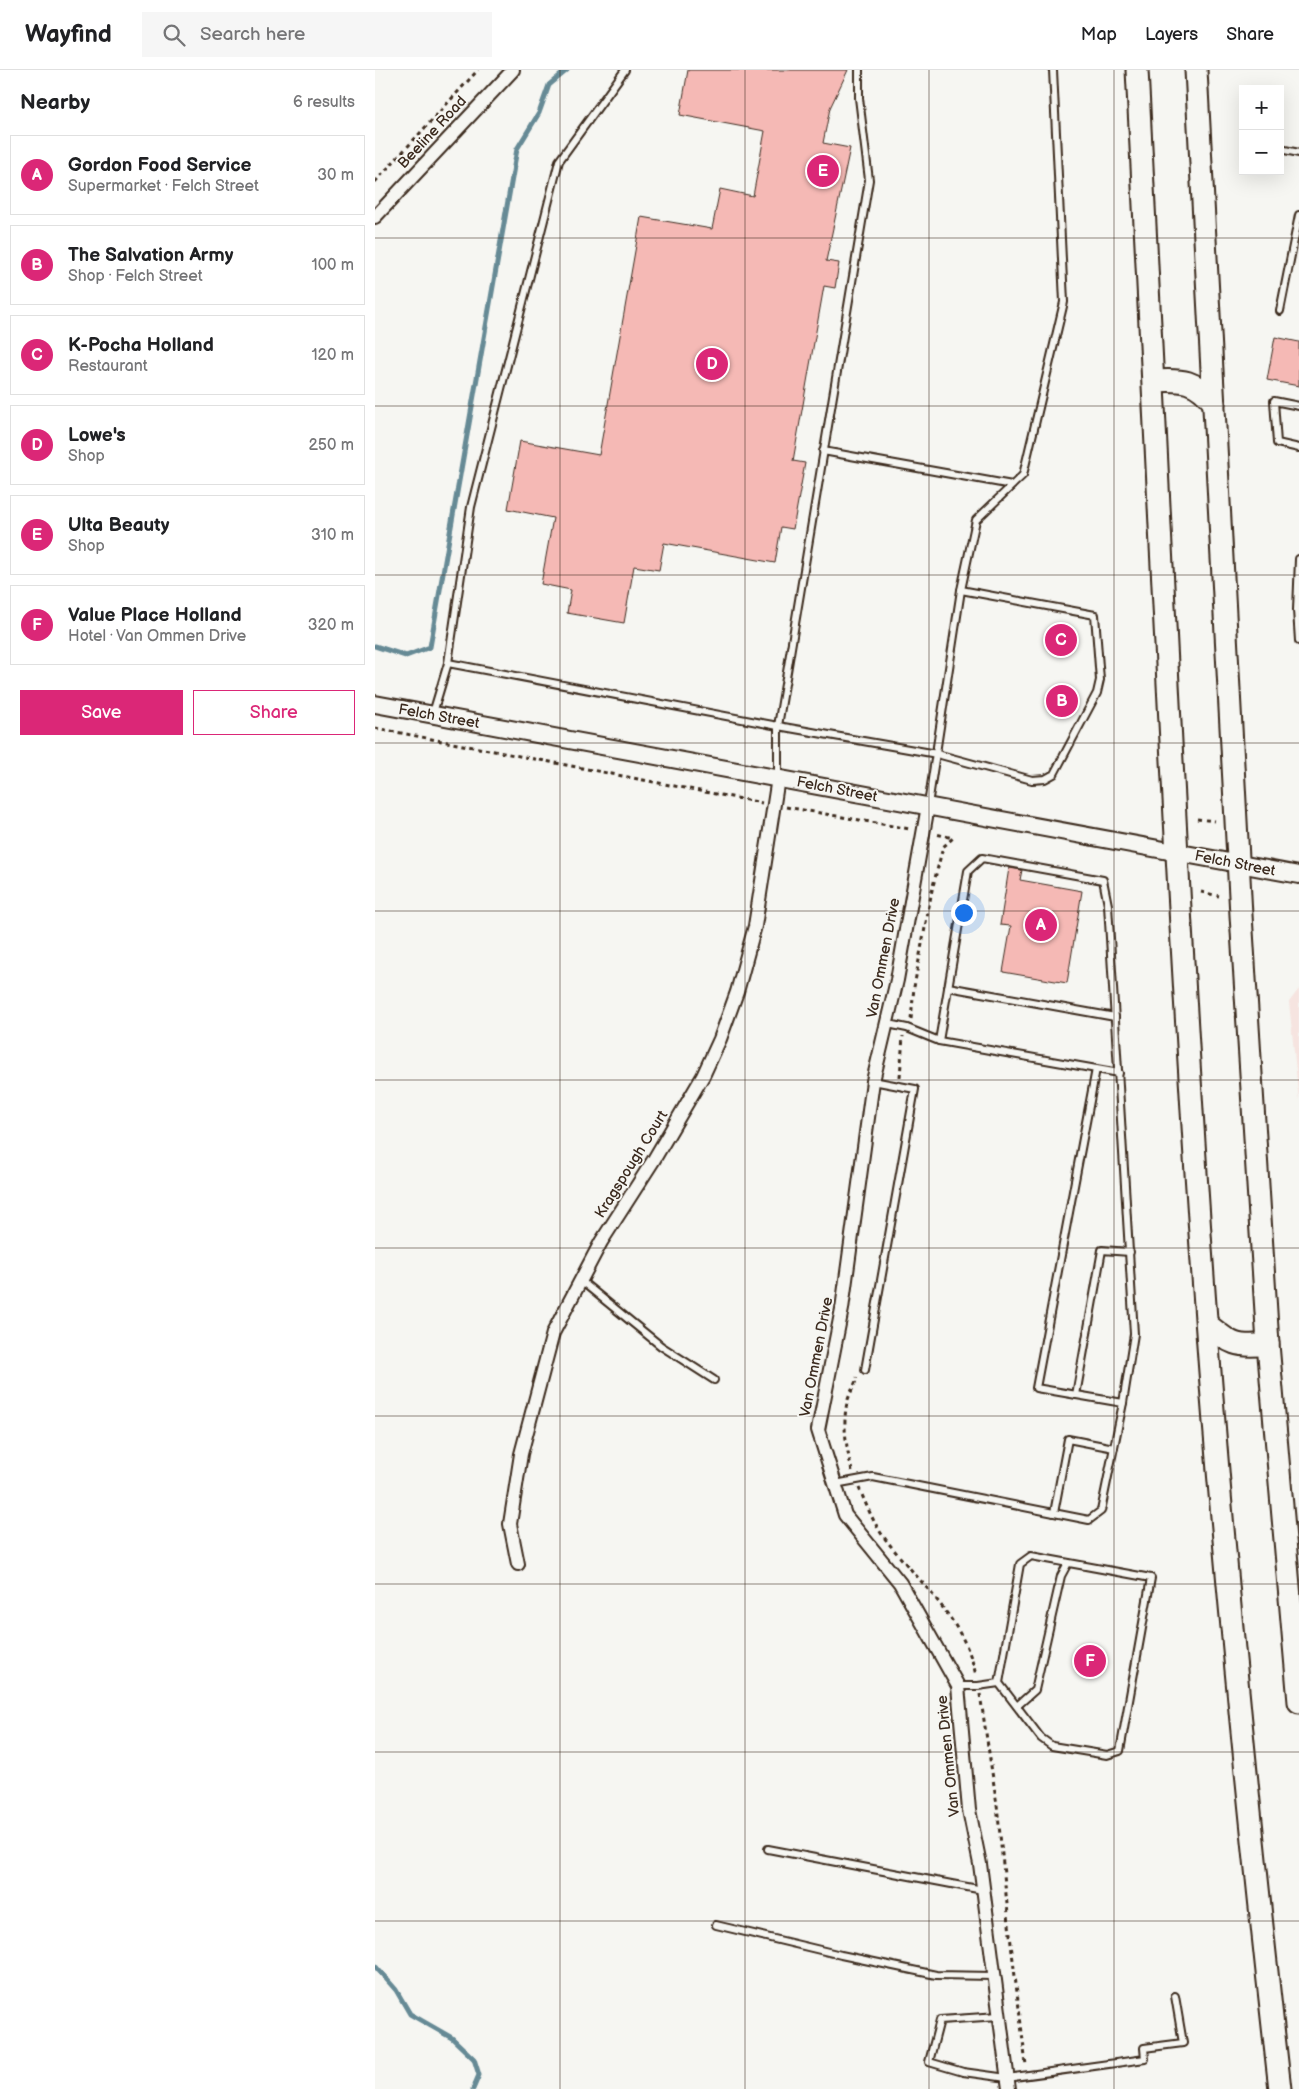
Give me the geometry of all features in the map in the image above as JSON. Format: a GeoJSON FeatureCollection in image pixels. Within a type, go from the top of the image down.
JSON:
{"type":"FeatureCollection","features":[{"type":"Feature","properties":{"kind":"highway"},"geometry":{"type":"LineString","coordinates":[[1137,70],[1178,852],[1207,1324],[1240,1724],[1280,2089]]}},
{"type":"Feature","properties":{"kind":"highway"},"geometry":{"type":"LineString","coordinates":[[1196,70],[1239,864],[1268,1344],[1299,1702]]}},
{"type":"Feature","properties":{"kind":"highway"},"geometry":{"type":"LineString","coordinates":[[1154,380],[1175,380],[1198,386],[1214,403]]}},
{"type":"Feature","properties":{"kind":"highway"},"geometry":{"type":"LineString","coordinates":[[1207,1324],[1225,1340],[1236,1345],[1268,1344]]}},
{"type":"Feature","properties":{"kind":"street","name":"Beeline Road"},"geometry":{"type":"LineString","coordinates":[[375,217],[513,70]]}},
{"type":"Feature","properties":{"kind":"street","name":"Felch Street"},"geometry":{"type":"LineString","coordinates":[[375,704],[1299,875]]}},
{"type":"Feature","properties":{"kind":"street","name":"Kragspough Court"},"geometry":{"type":"LineString","coordinates":[[518,1564],[510,1524],[521,1454],[553,1333],[601,1242],[653,1161],[703,1076],[720,1039],[737,992],[755,926],[778,778]]}},
{"type":"Feature","properties":{"kind":"street","name":"Van Ommen Drive"},"geometry":{"type":"LineString","coordinates":[[928,806],[888,1024],[873,1081],[842,1309],[818,1430],[845,1515],[900,1583],[957,1686],[969,1810],[983,1890],[1008,2084]]}},
{"type":"Feature","properties":{"kind":"lane"},"geometry":{"type":"LineString","coordinates":[[433,714],[448,663],[471,507],[559,161],[625,70]]}},
{"type":"Feature","properties":{"kind":"lane"},"geometry":{"type":"LineString","coordinates":[[778,778],[778,726],[869,180],[859,98],[859,70]]}},
{"type":"Feature","properties":{"kind":"lane"},"geometry":{"type":"LineString","coordinates":[[928,806],[961,590],[976,520],[1023,475],[1063,302],[1053,70]]}},
{"type":"Feature","properties":{"kind":"lane"},"geometry":{"type":"LineString","coordinates":[[1284,150],[1299,153]]}},
{"type":"Feature","properties":{"kind":"lane"},"geometry":{"type":"LineString","coordinates":[[1280,311],[1299,215]]}},
{"type":"Feature","properties":{"kind":"lane"},"geometry":{"type":"LineString","coordinates":[[1299,406],[1274,401],[1277,443],[1299,448]]}},
{"type":"Feature","properties":{"kind":"lane"},"geometry":{"type":"LineString","coordinates":[[823,452],[1013,485]]}},
{"type":"Feature","properties":{"kind":"lane"},"geometry":{"type":"LineString","coordinates":[[1299,559],[1297,610],[1299,641]]}},
{"type":"Feature","properties":{"kind":"lane"},"geometry":{"type":"LineString","coordinates":[[448,663],[778,726],[937,754],[1032,780],[1045,779],[1055,774],[1097,693],[1099,680],[1095,615],[961,590]]}},
{"type":"Feature","properties":{"kind":"lane"},"geometry":{"type":"LineString","coordinates":[[835,1484],[873,1478],[1089,1520],[1101,1511],[1135,1334],[1108,906],[1103,880],[982,858],[968,871],[939,1041]]}},
{"type":"Feature","properties":{"kind":"lane"},"geometry":{"type":"LineString","coordinates":[[948,987],[1115,1017]]}},
{"type":"Feature","properties":{"kind":"lane"},"geometry":{"type":"LineString","coordinates":[[888,1024],[907,1028],[939,1041],[1119,1073]]}},
{"type":"Feature","properties":{"kind":"lane"},"geometry":{"type":"LineString","coordinates":[[1096,1069],[1036,1388],[1123,1403]]}},
{"type":"Feature","properties":{"kind":"lane"},"geometry":{"type":"LineString","coordinates":[[865,1370],[915,1089],[873,1081]]}},
{"type":"Feature","properties":{"kind":"lane"},"geometry":{"type":"LineString","coordinates":[[1076,1395],[1102,1250],[1130,1252]]}},
{"type":"Feature","properties":{"kind":"lane"},"geometry":{"type":"LineString","coordinates":[[580,1280],[661,1346],[714,1380]]}},
{"type":"Feature","properties":{"kind":"lane"},"geometry":{"type":"LineString","coordinates":[[1054,1513],[1068,1439],[1114,1448]]}},
{"type":"Feature","properties":{"kind":"lane"},"geometry":{"type":"LineString","coordinates":[[1031,1556],[1151,1578],[1120,1751],[1107,1755],[1052,1746],[1041,1738],[999,1683],[1020,1564],[1031,1556]]}},
{"type":"Feature","properties":{"kind":"lane"},"geometry":{"type":"LineString","coordinates":[[1017,1706],[1035,1690],[1061,1576],[1068,1563]]}},
{"type":"Feature","properties":{"kind":"lane"},"geometry":{"type":"LineString","coordinates":[[957,1686],[999,1683]]}},
{"type":"Feature","properties":{"kind":"lane"},"geometry":{"type":"LineString","coordinates":[[768,1849],[983,1890]]}},
{"type":"Feature","properties":{"kind":"lane"},"geometry":{"type":"LineString","coordinates":[[716,1925],[841,1955],[936,1975],[994,1976]]}},
{"type":"Feature","properties":{"kind":"lane"},"geometry":{"type":"LineString","coordinates":[[999,2016],[940,2020],[929,2062],[1008,2084],[1145,2059],[1144,2048],[1183,2043],[1175,1996]]}},
{"type":"Feature","properties":{"kind":"path"},"geometry":{"type":"LineString","coordinates":[[375,182],[478,70]]}},
{"type":"Feature","properties":{"kind":"path"},"geometry":{"type":"LineString","coordinates":[[1197,819],[1215,821]]}},
{"type":"Feature","properties":{"kind":"path"},"geometry":{"type":"LineString","coordinates":[[1201,892],[1219,896]]}},
{"type":"Feature","properties":{"kind":"shaded area"},"geometry":{"type":"Polygon","coordinates":[[[1299,989],[1299,1101],[1289,1002],[1299,989]]]}},
{"type":"Feature","properties":{"kind":"building"},"geometry":{"type":"Polygon","coordinates":[[[688,70],[848,70],[830,108],[823,143],[850,148],[826,261],[839,263],[835,288],[824,286],[793,461],[805,463],[793,529],[781,527],[775,563],[664,543],[659,570],[634,566],[624,623],[567,613],[571,590],[541,584],[553,518],[508,509],[520,441],[599,455],[641,217],[712,229],[720,189],[753,196],[765,131],[680,115],[688,70]]]}},
{"type":"Feature","properties":{"kind":"building"},"geometry":{"type":"Polygon","coordinates":[[[1275,337],[1299,342],[1299,386],[1267,380],[1275,337]]]}},
{"type":"Feature","properties":{"kind":"building"},"geometry":{"type":"Polygon","coordinates":[[[1009,868],[1022,870],[1020,880],[1082,891],[1067,983],[1003,972],[1011,926],[1000,925],[1009,868]]]}},
{"type":"Feature","properties":{"kind":"waterway"},"geometry":{"type":"LineString","coordinates":[[375,646],[406,656],[430,647],[517,149],[539,113],[549,85],[567,70]]}},
{"type":"Feature","properties":{"kind":"waterway"},"geometry":{"type":"LineString","coordinates":[[375,1966],[396,1990],[410,2014],[452,2038],[474,2059],[479,2075],[473,2089]]}},
{"type":"Feature","properties":{"kind":"place","name":"Ulta Beauty"},"geometry":{"type":"Point","coordinates":[823,171]}},
{"type":"Feature","properties":{"kind":"place","name":"Lowe's"},"geometry":{"type":"Point","coordinates":[712,364]}},
{"type":"Feature","properties":{"kind":"place","name":"K-Pocha Holland"},"geometry":{"type":"Point","coordinates":[1061,640]}},
{"type":"Feature","properties":{"kind":"place","name":"The Salvation Army"},"geometry":{"type":"Point","coordinates":[1062,701]}},
{"type":"Feature","properties":{"kind":"place","name":"Gordon Food Service"},"geometry":{"type":"Point","coordinates":[1041,925]}},
{"type":"Feature","properties":{"kind":"place","name":"Value Place Holland"},"geometry":{"type":"Point","coordinates":[1090,1661]}}]}
